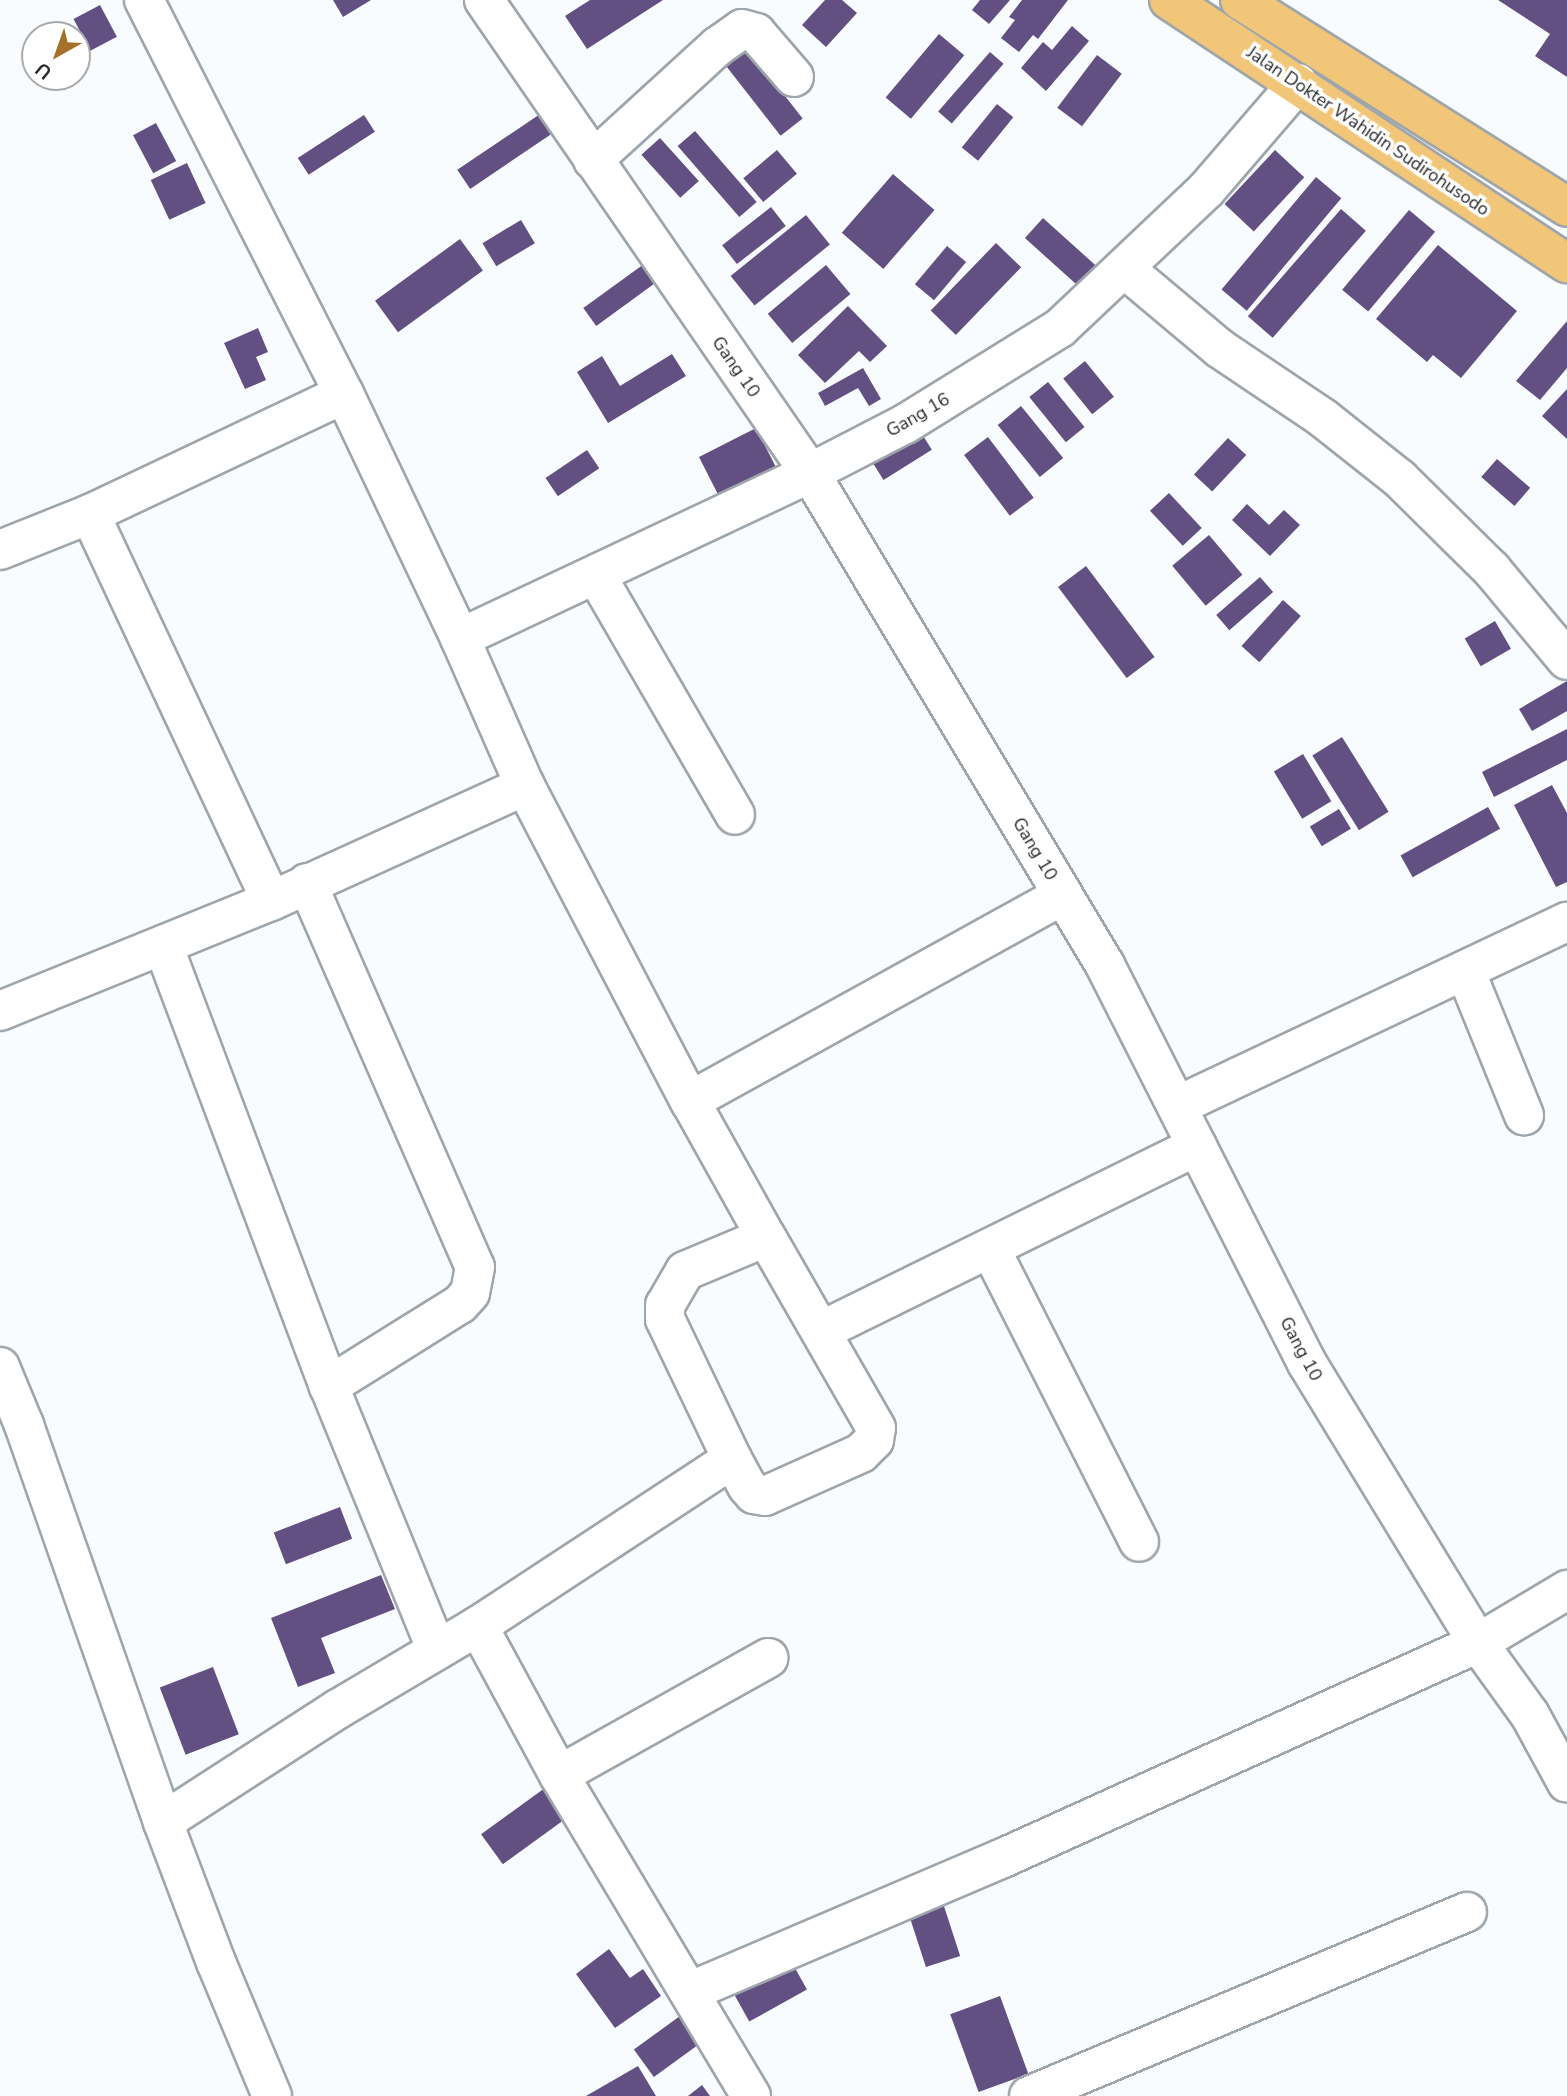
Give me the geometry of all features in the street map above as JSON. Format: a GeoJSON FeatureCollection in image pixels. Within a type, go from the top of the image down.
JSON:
{"type":"FeatureCollection","features":[{"type":"Feature","properties":{"kind":"highway","name":"Jalan Dokter Wahidin Sudirohusodo"},"geometry":{"type":"LineString","coordinates":[[1169,0],[1567,263]]}},
{"type":"Feature","properties":{"kind":"highway"},"geometry":{"type":"LineString","coordinates":[[1240,0],[1567,207]]}},
{"type":"Feature","properties":{"kind":"street"},"geometry":{"type":"LineString","coordinates":[[144,0],[344,394],[460,638],[525,786],[690,1101],[873,1420],[874,1440],[854,1457],[765,1496],[754,1494],[732,1459],[665,1319],[665,1306],[685,1271],[766,1237]]}},
{"type":"Feature","properties":{"kind":"street","name":"Gang 10"},"geometry":{"type":"LineString","coordinates":[[484,0],[810,473],[1105,965],[1307,1363],[1478,1643],[1530,1715],[1567,1783]]}},
{"type":"Feature","properties":{"kind":"street"},"geometry":{"type":"LineString","coordinates":[[593,160],[718,46],[742,29],[756,33],[794,77]]}},
{"type":"Feature","properties":{"kind":"street","name":"Gang 16"},"geometry":{"type":"LineString","coordinates":[[460,638],[810,473],[905,424],[1060,328],[1206,190],[1298,83]]}},
{"type":"Feature","properties":{"kind":"street"},"geometry":{"type":"LineString","coordinates":[[1125,269],[1219,348],[1323,418],[1401,479],[1492,570],[1567,660]]}},
{"type":"Feature","properties":{"kind":"street"},"geometry":{"type":"LineString","coordinates":[[0,550],[90,514],[344,394]]}},
{"type":"Feature","properties":{"kind":"street"},"geometry":{"type":"LineString","coordinates":[[90,514],[271,901]]}},
{"type":"Feature","properties":{"kind":"street"},"geometry":{"type":"LineString","coordinates":[[596,575],[735,815]]}},
{"type":"Feature","properties":{"kind":"street"},"geometry":{"type":"LineString","coordinates":[[1,1008],[271,901],[525,786]]}},
{"type":"Feature","properties":{"kind":"street"},"geometry":{"type":"LineString","coordinates":[[307,883],[475,1267],[471,1293],[460,1304],[329,1387]]}},
{"type":"Feature","properties":{"kind":"street"},"geometry":{"type":"LineString","coordinates":[[690,1101],[1063,895]]}},
{"type":"Feature","properties":{"kind":"street"},"geometry":{"type":"LineString","coordinates":[[1177,1106],[1567,922]]}},
{"type":"Feature","properties":{"kind":"street"},"geometry":{"type":"LineString","coordinates":[[163,945],[329,1387],[437,1650]]}},
{"type":"Feature","properties":{"kind":"street"},"geometry":{"type":"LineString","coordinates":[[1465,970],[1524,1115]]}},
{"type":"Feature","properties":{"kind":"street"},"geometry":{"type":"LineString","coordinates":[[821,1331],[991,1250],[1197,1146]]}},
{"type":"Feature","properties":{"kind":"street"},"geometry":{"type":"LineString","coordinates":[[991,1250],[1139,1542]]}},
{"type":"Feature","properties":{"kind":"street"},"geometry":{"type":"LineString","coordinates":[[0,1367],[163,1822],[216,1962],[272,2096]]}},
{"type":"Feature","properties":{"kind":"street"},"geometry":{"type":"LineString","coordinates":[[163,1822],[338,1709],[478,1626],[732,1459]]}},
{"type":"Feature","properties":{"kind":"street"},"geometry":{"type":"LineString","coordinates":[[691,1992],[1003,1858],[1478,1643],[1567,1590]]}},
{"type":"Feature","properties":{"kind":"street"},"geometry":{"type":"LineString","coordinates":[[478,1626],[559,1775],[751,2096]]}},
{"type":"Feature","properties":{"kind":"street"},"geometry":{"type":"LineString","coordinates":[[559,1775],[768,1658]]}},
{"type":"Feature","properties":{"kind":"street"},"geometry":{"type":"LineString","coordinates":[[1030,2096],[1467,1912]]}},
{"type":"Feature","properties":{"kind":"building"},"geometry":{"type":"Polygon","coordinates":[[[333,0],[371,0],[343,17],[333,0]]]}},
{"type":"Feature","properties":{"kind":"building"},"geometry":{"type":"Polygon","coordinates":[[[590,0],[663,0],[587,49],[565,16],[590,0]]]}},
{"type":"Feature","properties":{"kind":"building"},"geometry":{"type":"Polygon","coordinates":[[[825,0],[842,0],[857,13],[826,47],[802,25],[825,0]]]}},
{"type":"Feature","properties":{"kind":"building"},"geometry":{"type":"Polygon","coordinates":[[[980,0],[1010,0],[989,24],[972,10],[980,0]]]}},
{"type":"Feature","properties":{"kind":"building"},"geometry":{"type":"Polygon","coordinates":[[[1022,0],[1068,0],[1038,39],[1033,35],[1019,52],[1001,38],[1015,20],[1009,17],[1022,0]]]}},
{"type":"Feature","properties":{"kind":"building"},"geometry":{"type":"Polygon","coordinates":[[[1498,0],[1567,0],[1567,77],[1535,56],[1550,34],[1498,0]]]}},
{"type":"Feature","properties":{"kind":"building"},"geometry":{"type":"Polygon","coordinates":[[[100,5],[117,37],[91,51],[91,21],[74,19],[100,5]]]}},
{"type":"Feature","properties":{"kind":"building"},"geometry":{"type":"Polygon","coordinates":[[[1072,26],[1089,41],[1046,91],[1021,68],[1043,42],[1052,50],[1072,26]]]}},
{"type":"Feature","properties":{"kind":"building"},"geometry":{"type":"Polygon","coordinates":[[[939,34],[964,55],[911,119],[886,98],[939,34]]]}},
{"type":"Feature","properties":{"kind":"building"},"geometry":{"type":"Polygon","coordinates":[[[746,46],[803,118],[781,136],[724,63],[746,46]]]}},
{"type":"Feature","properties":{"kind":"building"},"geometry":{"type":"Polygon","coordinates":[[[990,52],[1004,64],[952,123],[938,112],[990,52]]]}},
{"type":"Feature","properties":{"kind":"building"},"geometry":{"type":"Polygon","coordinates":[[[1097,55],[1122,74],[1082,126],[1057,108],[1097,55]]]}},
{"type":"Feature","properties":{"kind":"building"},"geometry":{"type":"Polygon","coordinates":[[[997,104],[1013,117],[978,161],[962,148],[997,104]]]}},
{"type":"Feature","properties":{"kind":"building"},"geometry":{"type":"Polygon","coordinates":[[[546,110],[559,129],[470,189],[457,170],[546,110]]]}},
{"type":"Feature","properties":{"kind":"building"},"geometry":{"type":"Polygon","coordinates":[[[364,115],[375,132],[309,175],[298,158],[364,115]]]}},
{"type":"Feature","properties":{"kind":"building"},"geometry":{"type":"Polygon","coordinates":[[[156,123],[176,161],[153,173],[133,135],[156,123]]]}},
{"type":"Feature","properties":{"kind":"building"},"geometry":{"type":"Polygon","coordinates":[[[695,131],[757,202],[739,217],[678,146],[695,131]]]}},
{"type":"Feature","properties":{"kind":"building"},"geometry":{"type":"Polygon","coordinates":[[[660,138],[699,181],[680,198],[641,155],[660,138]]]}},
{"type":"Feature","properties":{"kind":"building"},"geometry":{"type":"Polygon","coordinates":[[[777,150],[797,174],[763,202],[743,178],[777,150]]]}},
{"type":"Feature","properties":{"kind":"building"},"geometry":{"type":"Polygon","coordinates":[[[1275,150],[1304,177],[1254,231],[1225,204],[1275,150]]]}},
{"type":"Feature","properties":{"kind":"building"},"geometry":{"type":"Polygon","coordinates":[[[187,163],[206,203],[169,220],[151,180],[187,163]]]}},
{"type":"Feature","properties":{"kind":"building"},"geometry":{"type":"Polygon","coordinates":[[[893,174],[935,210],[883,269],[842,233],[893,174]]]}},
{"type":"Feature","properties":{"kind":"building"},"geometry":{"type":"Polygon","coordinates":[[[1316,177],[1341,198],[1247,311],[1222,290],[1316,177]]]}},
{"type":"Feature","properties":{"kind":"building"},"geometry":{"type":"Polygon","coordinates":[[[771,207],[786,226],[737,264],[722,245],[771,207]]]}},
{"type":"Feature","properties":{"kind":"building"},"geometry":{"type":"Polygon","coordinates":[[[1341,209],[1366,231],[1273,338],[1248,316],[1341,209]]]}},
{"type":"Feature","properties":{"kind":"building"},"geometry":{"type":"Polygon","coordinates":[[[1409,210],[1435,232],[1368,312],[1342,290],[1409,210]]]}},
{"type":"Feature","properties":{"kind":"building"},"geometry":{"type":"Polygon","coordinates":[[[806,215],[830,245],[755,306],[731,276],[806,215]]]}},
{"type":"Feature","properties":{"kind":"building"},"geometry":{"type":"Polygon","coordinates":[[[1043,218],[1096,266],[1078,286],[1025,238],[1043,218]]]}},
{"type":"Feature","properties":{"kind":"building"},"geometry":{"type":"Polygon","coordinates":[[[521,220],[535,243],[496,266],[482,243],[521,220]]]}},
{"type":"Feature","properties":{"kind":"building"},"geometry":{"type":"Polygon","coordinates":[[[460,239],[483,271],[398,332],[375,301],[460,239]]]}},
{"type":"Feature","properties":{"kind":"building"},"geometry":{"type":"Polygon","coordinates":[[[996,243],[1021,267],[956,335],[931,311],[996,243]]]}},
{"type":"Feature","properties":{"kind":"building"},"geometry":{"type":"Polygon","coordinates":[[[1438,245],[1517,311],[1461,378],[1433,355],[1427,362],[1376,319],[1438,245]]]}},
{"type":"Feature","properties":{"kind":"building"},"geometry":{"type":"Polygon","coordinates":[[[947,246],[966,262],[934,300],[915,284],[947,246]]]}},
{"type":"Feature","properties":{"kind":"building"},"geometry":{"type":"Polygon","coordinates":[[[644,264],[657,282],[596,326],[583,308],[644,264]]]}},
{"type":"Feature","properties":{"kind":"building"},"geometry":{"type":"Polygon","coordinates":[[[826,265],[850,294],[792,343],[768,314],[826,265]]]}},
{"type":"Feature","properties":{"kind":"building"},"geometry":{"type":"Polygon","coordinates":[[[848,306],[887,346],[870,362],[859,351],[825,383],[798,355],[848,306]]]}},
{"type":"Feature","properties":{"kind":"building"},"geometry":{"type":"Polygon","coordinates":[[[1567,321],[1567,368],[1540,400],[1516,381],[1567,321]]]}},
{"type":"Feature","properties":{"kind":"building"},"geometry":{"type":"Polygon","coordinates":[[[258,328],[268,352],[256,357],[266,380],[245,389],[224,343],[258,328]]]}},
{"type":"Feature","properties":{"kind":"building"},"geometry":{"type":"Polygon","coordinates":[[[672,354],[686,376],[608,423],[577,372],[602,356],[620,386],[672,354]]]}},
{"type":"Feature","properties":{"kind":"building"},"geometry":{"type":"Polygon","coordinates":[[[1085,361],[1114,397],[1092,414],[1063,379],[1085,361]]]}},
{"type":"Feature","properties":{"kind":"building"},"geometry":{"type":"Polygon","coordinates":[[[863,368],[881,399],[869,406],[858,388],[825,406],[818,393],[863,368]]]}},
{"type":"Feature","properties":{"kind":"building"},"geometry":{"type":"Polygon","coordinates":[[[1048,382],[1085,427],[1066,442],[1029,397],[1048,382]]]}},
{"type":"Feature","properties":{"kind":"building"},"geometry":{"type":"Polygon","coordinates":[[[1567,389],[1567,439],[1542,416],[1567,389]]]}},
{"type":"Feature","properties":{"kind":"building"},"geometry":{"type":"Polygon","coordinates":[[[1021,406],[1063,458],[1040,477],[998,425],[1021,406]]]}},
{"type":"Feature","properties":{"kind":"building"},"geometry":{"type":"Polygon","coordinates":[[[917,426],[932,450],[883,480],[869,456],[917,426]]]}},
{"type":"Feature","properties":{"kind":"building"},"geometry":{"type":"Polygon","coordinates":[[[756,428],[778,472],[721,501],[699,457],[756,428]]]}},
{"type":"Feature","properties":{"kind":"building"},"geometry":{"type":"Polygon","coordinates":[[[988,437],[1034,498],[1010,516],[964,455],[988,437]]]}},
{"type":"Feature","properties":{"kind":"building"},"geometry":{"type":"Polygon","coordinates":[[[1228,438],[1246,455],[1212,492],[1194,475],[1228,438]]]}},
{"type":"Feature","properties":{"kind":"building"},"geometry":{"type":"Polygon","coordinates":[[[587,450],[599,468],[558,496],[546,478],[587,450]]]}},
{"type":"Feature","properties":{"kind":"building"},"geometry":{"type":"Polygon","coordinates":[[[1497,459],[1530,488],[1514,506],[1481,477],[1497,459]]]}},
{"type":"Feature","properties":{"kind":"building"},"geometry":{"type":"Polygon","coordinates":[[[1169,493],[1202,528],[1183,546],[1150,511],[1169,493]]]}},
{"type":"Feature","properties":{"kind":"building"},"geometry":{"type":"Polygon","coordinates":[[[1247,504],[1269,525],[1284,510],[1300,525],[1270,556],[1232,520],[1247,504]]]}},
{"type":"Feature","properties":{"kind":"building"},"geometry":{"type":"Polygon","coordinates":[[[1209,535],[1242,575],[1206,606],[1172,566],[1209,535]]]}},
{"type":"Feature","properties":{"kind":"building"},"geometry":{"type":"Polygon","coordinates":[[[1086,566],[1155,657],[1127,678],[1058,587],[1086,566]]]}},
{"type":"Feature","properties":{"kind":"building"},"geometry":{"type":"Polygon","coordinates":[[[1260,577],[1273,592],[1229,630],[1216,615],[1260,577]]]}},
{"type":"Feature","properties":{"kind":"building"},"geometry":{"type":"Polygon","coordinates":[[[1283,600],[1301,616],[1259,662],[1242,646],[1283,600]]]}},
{"type":"Feature","properties":{"kind":"building"},"geometry":{"type":"Polygon","coordinates":[[[1495,621],[1511,649],[1481,666],[1465,638],[1495,621]]]}},
{"type":"Feature","properties":{"kind":"building"},"geometry":{"type":"Polygon","coordinates":[[[1567,681],[1567,711],[1532,731],[1519,709],[1567,681]]]}},
{"type":"Feature","properties":{"kind":"building"},"geometry":{"type":"Polygon","coordinates":[[[1567,729],[1567,760],[1494,797],[1482,772],[1567,729]]]}},
{"type":"Feature","properties":{"kind":"building"},"geometry":{"type":"Polygon","coordinates":[[[1342,737],[1389,812],[1359,830],[1312,756],[1342,737]]]}},
{"type":"Feature","properties":{"kind":"building"},"geometry":{"type":"Polygon","coordinates":[[[1303,754],[1331,801],[1302,819],[1274,772],[1303,754]]]}},
{"type":"Feature","properties":{"kind":"building"},"geometry":{"type":"Polygon","coordinates":[[[1552,785],[1567,813],[1567,882],[1556,887],[1514,805],[1552,785]]]}},
{"type":"Feature","properties":{"kind":"building"},"geometry":{"type":"Polygon","coordinates":[[[1488,807],[1500,829],[1413,877],[1401,855],[1488,807]]]}},
{"type":"Feature","properties":{"kind":"building"},"geometry":{"type":"Polygon","coordinates":[[[1339,809],[1351,829],[1322,846],[1310,827],[1339,809]]]}},
{"type":"Feature","properties":{"kind":"building"},"geometry":{"type":"Polygon","coordinates":[[[340,1507],[352,1539],[286,1564],[274,1532],[340,1507]]]}},
{"type":"Feature","properties":{"kind":"building"},"geometry":{"type":"Polygon","coordinates":[[[381,1575],[395,1609],[321,1638],[335,1673],[298,1687],[271,1618],[381,1575]]]}},
{"type":"Feature","properties":{"kind":"building"},"geometry":{"type":"Polygon","coordinates":[[[213,1667],[239,1734],[186,1755],[160,1687],[213,1667]]]}},
{"type":"Feature","properties":{"kind":"building"},"geometry":{"type":"Polygon","coordinates":[[[549,1785],[571,1815],[503,1864],[481,1834],[549,1785]]]}},
{"type":"Feature","properties":{"kind":"building"},"geometry":{"type":"Polygon","coordinates":[[[941,1897],[960,1956],[926,1967],[907,1908],[941,1897]]]}},
{"type":"Feature","properties":{"kind":"building"},"geometry":{"type":"Polygon","coordinates":[[[609,1949],[630,1978],[643,1969],[661,1996],[615,2028],[576,1974],[609,1949]]]}},
{"type":"Feature","properties":{"kind":"building"},"geometry":{"type":"Polygon","coordinates":[[[790,1959],[807,1990],[749,2022],[732,1991],[790,1959]]]}},
{"type":"Feature","properties":{"kind":"building"},"geometry":{"type":"Polygon","coordinates":[[[1000,1996],[1028,2074],[979,2092],[950,2014],[1000,1996]]]}},
{"type":"Feature","properties":{"kind":"building"},"geometry":{"type":"Polygon","coordinates":[[[680,2016],[700,2044],[654,2077],[634,2050],[680,2016]]]}},
{"type":"Feature","properties":{"kind":"building"},"geometry":{"type":"Polygon","coordinates":[[[638,2066],[656,2096],[586,2096],[638,2066]]]}},
{"type":"Feature","properties":{"kind":"building"},"geometry":{"type":"Polygon","coordinates":[[[702,2085],[710,2096],[688,2096],[702,2085]]]}}]}
